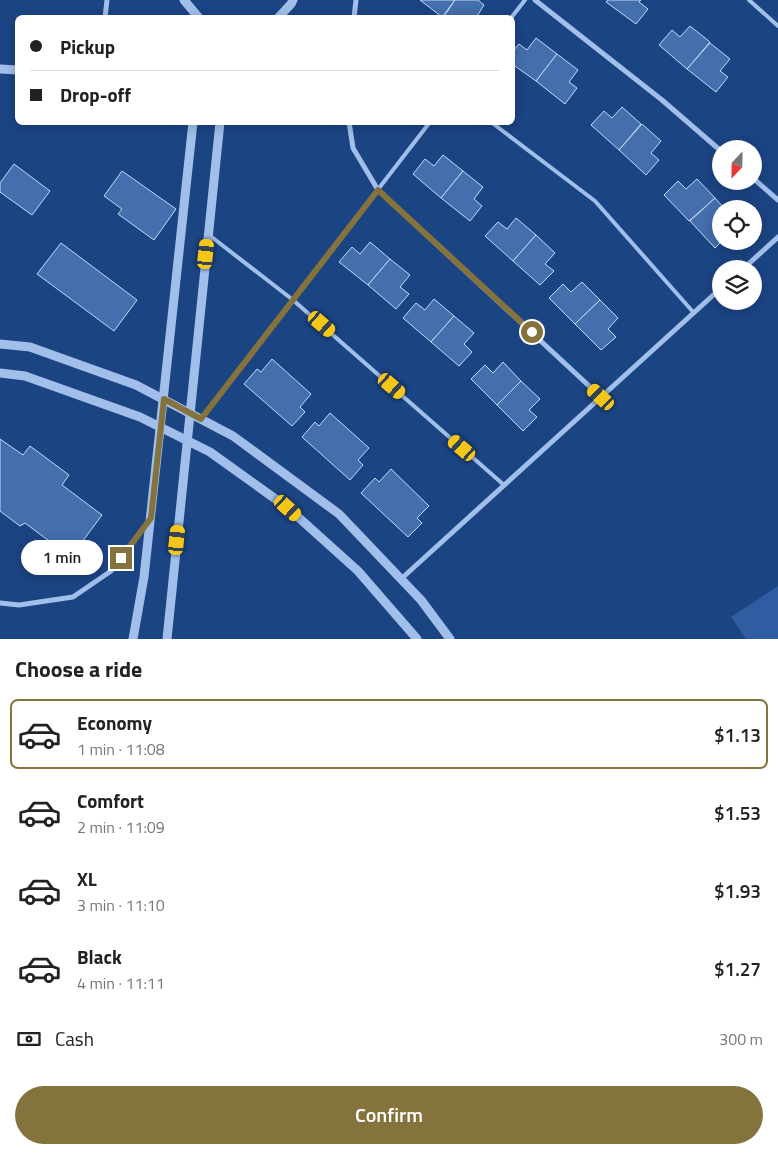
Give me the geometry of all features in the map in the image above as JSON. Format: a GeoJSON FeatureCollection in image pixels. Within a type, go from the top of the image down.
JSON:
{"type":"FeatureCollection","features":[{"type":"Feature","properties":{"kind":"street"},"geometry":{"type":"LineString","coordinates":[[105,15],[107,0]]}},
{"type":"Feature","properties":{"kind":"street"},"geometry":{"type":"LineString","coordinates":[[184,0],[196,15]]}},
{"type":"Feature","properties":{"kind":"street"},"geometry":{"type":"LineString","coordinates":[[280,15],[293,0]]}},
{"type":"Feature","properties":{"kind":"street"},"geometry":{"type":"LineString","coordinates":[[354,15],[356,0]]}},
{"type":"Feature","properties":{"kind":"street"},"geometry":{"type":"LineString","coordinates":[[535,0],[563,20],[662,100],[712,143]]}},
{"type":"Feature","properties":{"kind":"street"},"geometry":{"type":"LineString","coordinates":[[0,69],[15,70]]}},
{"type":"Feature","properties":{"kind":"street"},"geometry":{"type":"LineString","coordinates":[[133,639],[144,578],[151,518],[193,125]]}},
{"type":"Feature","properties":{"kind":"street"},"geometry":{"type":"LineString","coordinates":[[167,639],[220,125]]}},
{"type":"Feature","properties":{"kind":"street"},"geometry":{"type":"LineString","coordinates":[[349,125],[353,148],[378,190],[601,397]]}},
{"type":"Feature","properties":{"kind":"street"},"geometry":{"type":"LineString","coordinates":[[762,186],[778,200]]}},
{"type":"Feature","properties":{"kind":"street"},"geometry":{"type":"LineString","coordinates":[[753,260],[778,237]]}},
{"type":"Feature","properties":{"kind":"street"},"geometry":{"type":"LineString","coordinates":[[401,578],[712,296]]}},
{"type":"Feature","properties":{"kind":"street"},"geometry":{"type":"LineString","coordinates":[[0,344],[30,347],[136,385],[233,436],[339,514],[421,600],[450,639]]}},
{"type":"Feature","properties":{"kind":"street"},"geometry":{"type":"LineString","coordinates":[[0,373],[25,376],[140,417],[210,452],[288,508],[358,571],[417,639]]}},
{"type":"Feature","properties":{"kind":"street"},"geometry":{"type":"LineString","coordinates":[[0,602],[19,605],[73,598],[111,571],[151,518]]}},
{"type":"Feature","properties":{"kind":"lane"},"geometry":{"type":"LineString","coordinates":[[513,15],[525,0]]}},
{"type":"Feature","properties":{"kind":"lane"},"geometry":{"type":"LineString","coordinates":[[749,0],[778,26]]}},
{"type":"Feature","properties":{"kind":"lane"},"geometry":{"type":"LineString","coordinates":[[201,419],[428,125]]}},
{"type":"Feature","properties":{"kind":"lane"},"geometry":{"type":"LineString","coordinates":[[495,125],[595,202],[694,313]]}},
{"type":"Feature","properties":{"kind":"lane"},"geometry":{"type":"LineString","coordinates":[[209,234],[294,300],[504,485]]}},
{"type":"Feature","properties":{"kind":"shaded area"},"geometry":{"type":"Polygon","coordinates":[[[778,586],[778,639],[746,639],[731,617],[778,586]]]}},
{"type":"Feature","properties":{"kind":"building"},"geometry":{"type":"Polygon","coordinates":[[[420,0],[455,0],[444,15],[439,15],[420,0]]]}},
{"type":"Feature","properties":{"kind":"building"},"geometry":{"type":"Polygon","coordinates":[[[455,0],[478,0],[484,5],[478,15],[445,15],[455,0]]]}},
{"type":"Feature","properties":{"kind":"building"},"geometry":{"type":"Polygon","coordinates":[[[608,0],[641,0],[639,2],[648,9],[636,24],[606,2],[608,0]]]}},
{"type":"Feature","properties":{"kind":"building"},"geometry":{"type":"Polygon","coordinates":[[[690,26],[710,42],[687,69],[659,45],[672,30],[680,37],[690,26]]]}},
{"type":"Feature","properties":{"kind":"building"},"geometry":{"type":"Polygon","coordinates":[[[536,38],[557,54],[536,81],[515,66],[515,49],[519,44],[527,50],[536,38]]]}},
{"type":"Feature","properties":{"kind":"building"},"geometry":{"type":"Polygon","coordinates":[[[710,43],[730,59],[720,71],[728,77],[716,92],[687,69],[710,43]]]}},
{"type":"Feature","properties":{"kind":"building"},"geometry":{"type":"Polygon","coordinates":[[[557,54],[578,70],[569,82],[577,88],[565,104],[536,81],[557,54]]]}},
{"type":"Feature","properties":{"kind":"building"},"geometry":{"type":"Polygon","coordinates":[[[622,107],[641,124],[619,150],[591,125],[604,111],[612,118],[622,107]]]}},
{"type":"Feature","properties":{"kind":"building"},"geometry":{"type":"Polygon","coordinates":[[[642,124],[661,141],[651,153],[659,160],[646,175],[619,150],[642,124]]]}},
{"type":"Feature","properties":{"kind":"building"},"geometry":{"type":"Polygon","coordinates":[[[443,155],[463,171],[441,198],[413,174],[425,159],[434,166],[443,155]]]}},
{"type":"Feature","properties":{"kind":"building"},"geometry":{"type":"Polygon","coordinates":[[[14,164],[50,191],[32,215],[0,192],[0,183],[14,164]]]}},
{"type":"Feature","properties":{"kind":"building"},"geometry":{"type":"Polygon","coordinates":[[[122,171],[176,209],[154,240],[118,214],[122,209],[104,196],[122,171]]]}},
{"type":"Feature","properties":{"kind":"building"},"geometry":{"type":"Polygon","coordinates":[[[463,171],[483,187],[474,199],[482,206],[470,221],[441,198],[463,171]]]}},
{"type":"Feature","properties":{"kind":"building"},"geometry":{"type":"Polygon","coordinates":[[[697,179],[715,198],[689,221],[664,195],[678,181],[686,189],[697,179]]]}},
{"type":"Feature","properties":{"kind":"building"},"geometry":{"type":"Polygon","coordinates":[[[712,201],[712,245],[690,221],[712,201]]]}},
{"type":"Feature","properties":{"kind":"building"},"geometry":{"type":"Polygon","coordinates":[[[516,218],[536,235],[513,261],[485,236],[498,222],[507,229],[516,218]]]}},
{"type":"Feature","properties":{"kind":"building"},"geometry":{"type":"Polygon","coordinates":[[[536,235],[555,253],[545,264],[554,271],[540,285],[513,261],[536,235]]]}},
{"type":"Feature","properties":{"kind":"building"},"geometry":{"type":"Polygon","coordinates":[[[370,242],[390,259],[368,285],[339,262],[352,247],[360,254],[370,242]]]}},
{"type":"Feature","properties":{"kind":"building"},"geometry":{"type":"Polygon","coordinates":[[[61,243],[137,300],[114,331],[37,274],[61,243]]]}},
{"type":"Feature","properties":{"kind":"building"},"geometry":{"type":"Polygon","coordinates":[[[390,259],[410,275],[400,287],[409,294],[396,309],[368,285],[390,259]]]}},
{"type":"Feature","properties":{"kind":"building"},"geometry":{"type":"Polygon","coordinates":[[[582,282],[600,300],[575,324],[549,298],[563,284],[571,292],[582,282]]]}},
{"type":"Feature","properties":{"kind":"building"},"geometry":{"type":"Polygon","coordinates":[[[434,299],[454,316],[431,342],[403,318],[416,303],[425,310],[434,299]]]}},
{"type":"Feature","properties":{"kind":"building"},"geometry":{"type":"Polygon","coordinates":[[[600,300],[618,318],[608,329],[616,337],[601,350],[575,324],[600,300]]]}},
{"type":"Feature","properties":{"kind":"building"},"geometry":{"type":"Polygon","coordinates":[[[454,316],[474,333],[464,344],[472,352],[459,366],[431,342],[454,316]]]}},
{"type":"Feature","properties":{"kind":"building"},"geometry":{"type":"Polygon","coordinates":[[[272,359],[311,394],[300,407],[305,412],[292,426],[244,384],[257,369],[261,372],[272,359]]]}},
{"type":"Feature","properties":{"kind":"building"},"geometry":{"type":"Polygon","coordinates":[[[503,362],[521,381],[497,405],[471,379],[485,365],[493,373],[503,362]]]}},
{"type":"Feature","properties":{"kind":"building"},"geometry":{"type":"Polygon","coordinates":[[[521,381],[540,399],[529,410],[537,417],[523,431],[497,405],[521,381]]]}},
{"type":"Feature","properties":{"kind":"building"},"geometry":{"type":"Polygon","coordinates":[[[330,413],[369,448],[358,460],[363,465],[350,480],[302,437],[315,422],[319,426],[330,413]]]}},
{"type":"Feature","properties":{"kind":"building"},"geometry":{"type":"Polygon","coordinates":[[[0,439],[23,455],[30,446],[69,475],[62,485],[102,515],[68,561],[50,548],[53,544],[25,523],[20,526],[0,511],[0,439]]]}},
{"type":"Feature","properties":{"kind":"building"},"geometry":{"type":"Polygon","coordinates":[[[391,469],[429,506],[417,518],[422,523],[408,537],[361,493],[375,478],[379,482],[391,469]]]}},
{"type":"Feature","properties":{"kind":"route"},"geometry":{"type":"LineString","coordinates":[[121,558],[151,518],[164,399],[201,419],[378,190],[532,332]]}}]}
